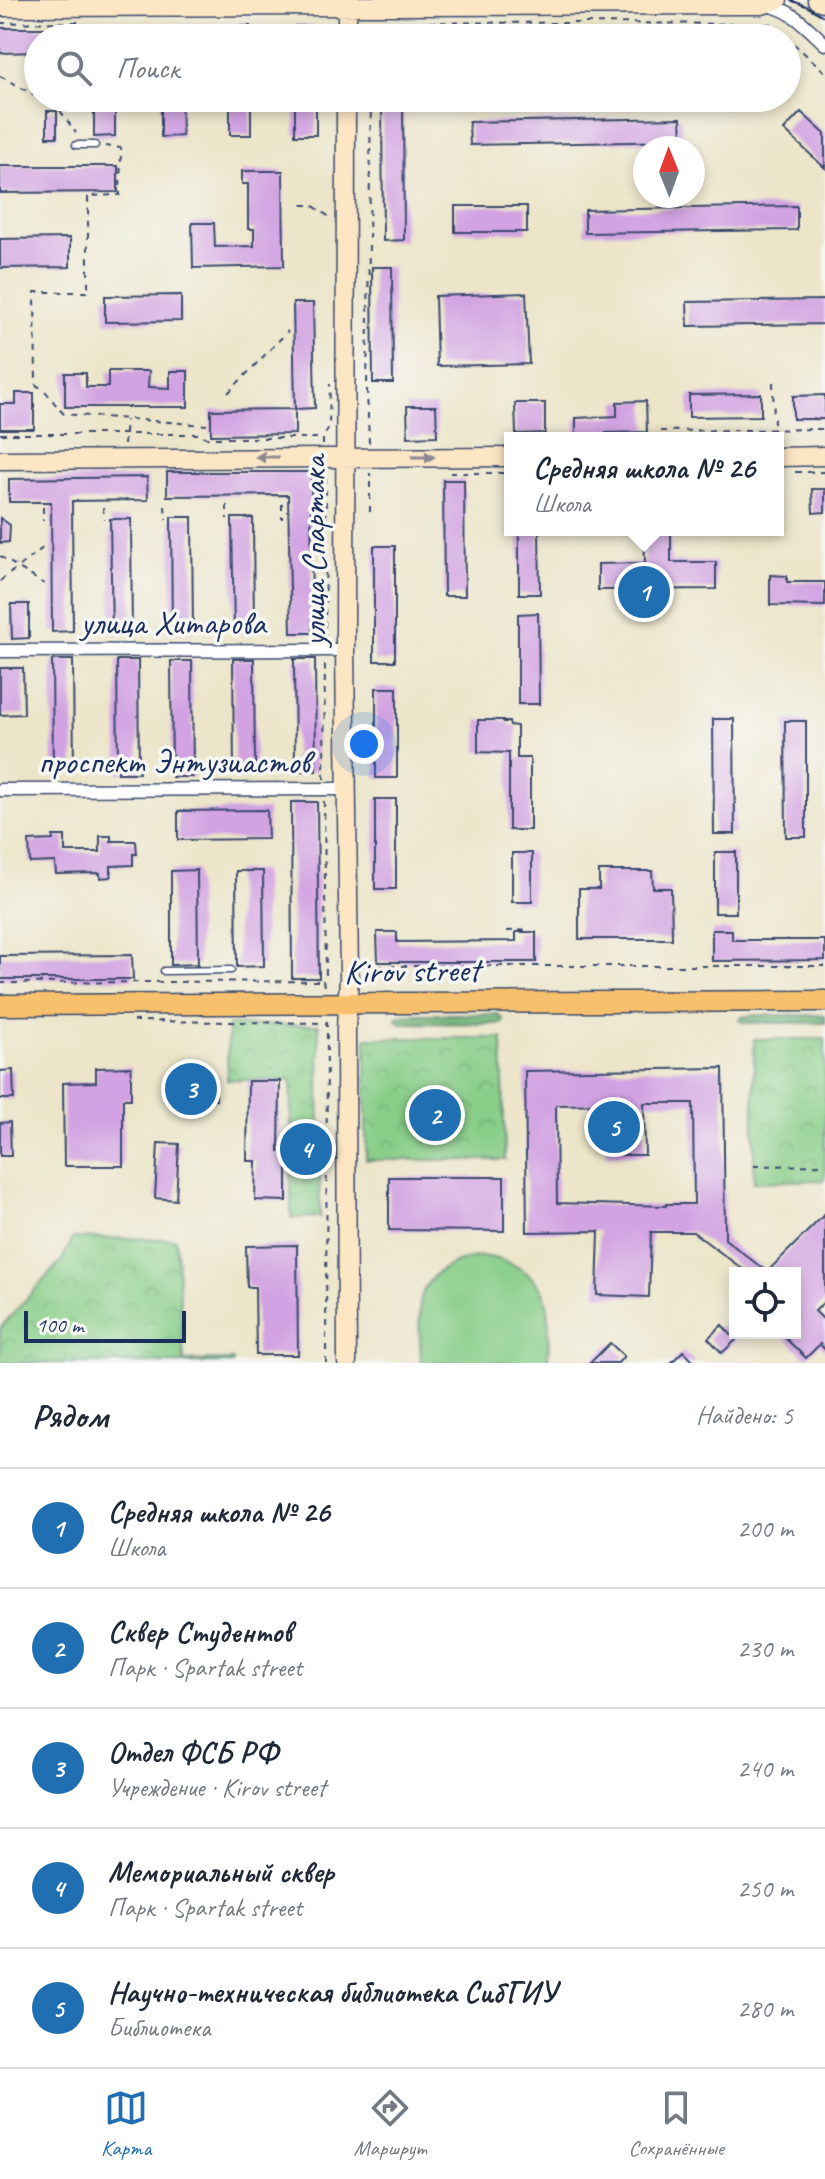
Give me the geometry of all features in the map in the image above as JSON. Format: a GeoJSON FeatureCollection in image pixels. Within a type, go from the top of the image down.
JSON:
{"type":"FeatureCollection","features":[{"type":"Feature","properties":{"kind":"main road","name":"Kirov street"},"geometry":{"type":"LineString","coordinates":[[0,1005],[326,1013],[347,1003],[825,1001]]}},
{"type":"Feature","properties":{"kind":"street"},"geometry":{"type":"LineString","coordinates":[[0,7],[347,16],[770,2],[792,14],[825,44]]}},
{"type":"Feature","properties":{"kind":"street","name":"улица Спартака"},"geometry":{"type":"LineString","coordinates":[[346,112],[347,1363]]}},
{"type":"Feature","properties":{"kind":"street"},"geometry":{"type":"LineString","coordinates":[[784,457],[825,456]]}},
{"type":"Feature","properties":{"kind":"street"},"geometry":{"type":"LineString","coordinates":[[0,460],[504,457]]}},
{"type":"Feature","properties":{"kind":"street","name":"улица Хитарова"},"geometry":{"type":"LineString","coordinates":[[0,651],[345,650]]}},
{"type":"Feature","properties":{"kind":"street","name":"проспект Энтузиастов"},"geometry":{"type":"LineString","coordinates":[[0,790],[348,789]]}},
{"type":"Feature","properties":{"kind":"lane"},"geometry":{"type":"LineString","coordinates":[[76,145],[95,145]]}},
{"type":"Feature","properties":{"kind":"lane"},"geometry":{"type":"LineString","coordinates":[[164,971],[231,970]]}},
{"type":"Feature","properties":{"kind":"path"},"geometry":{"type":"LineString","coordinates":[[347,16],[772,24]]}},
{"type":"Feature","properties":{"kind":"path"},"geometry":{"type":"LineString","coordinates":[[0,23],[79,22]]}},
{"type":"Feature","properties":{"kind":"path"},"geometry":{"type":"LineString","coordinates":[[801,50],[825,72]]}},
{"type":"Feature","properties":{"kind":"path"},"geometry":{"type":"LineString","coordinates":[[0,76],[24,90]]}},
{"type":"Feature","properties":{"kind":"path"},"geometry":{"type":"LineString","coordinates":[[61,112],[76,133]]}},
{"type":"Feature","properties":{"kind":"path"},"geometry":{"type":"LineString","coordinates":[[370,512],[367,389],[371,112]]}},
{"type":"Feature","properties":{"kind":"path"},"geometry":{"type":"LineString","coordinates":[[95,145],[121,148],[120,195],[88,196],[88,292],[35,292],[36,385],[46,390],[64,414],[207,425]]}},
{"type":"Feature","properties":{"kind":"path"},"geometry":{"type":"LineString","coordinates":[[228,393],[288,331]]}},
{"type":"Feature","properties":{"kind":"path"},"geometry":{"type":"LineString","coordinates":[[773,382],[774,428]]}},
{"type":"Feature","properties":{"kind":"path"},"geometry":{"type":"LineString","coordinates":[[124,458],[126,419]]}},
{"type":"Feature","properties":{"kind":"path"},"geometry":{"type":"LineString","coordinates":[[660,431],[825,429]]}},
{"type":"Feature","properties":{"kind":"path"},"geometry":{"type":"LineString","coordinates":[[0,434],[124,433],[200,434],[207,438],[323,438]]}},
{"type":"Feature","properties":{"kind":"path"},"geometry":{"type":"LineString","coordinates":[[322,468],[326,472],[326,977],[323,981],[326,1013],[326,1363]]}},
{"type":"Feature","properties":{"kind":"path"},"geometry":{"type":"LineString","coordinates":[[792,472],[825,472]]}},
{"type":"Feature","properties":{"kind":"path"},"geometry":{"type":"LineString","coordinates":[[450,473],[504,473]]}},
{"type":"Feature","properties":{"kind":"path"},"geometry":{"type":"LineString","coordinates":[[311,503],[325,503]]}},
{"type":"Feature","properties":{"kind":"path"},"geometry":{"type":"LineString","coordinates":[[282,504],[282,519]]}},
{"type":"Feature","properties":{"kind":"path"},"geometry":{"type":"LineString","coordinates":[[227,505],[227,519]]}},
{"type":"Feature","properties":{"kind":"path"},"geometry":{"type":"LineString","coordinates":[[165,506],[166,520]]}},
{"type":"Feature","properties":{"kind":"path"},"geometry":{"type":"LineString","coordinates":[[43,507],[43,521]]}},
{"type":"Feature","properties":{"kind":"path"},"geometry":{"type":"LineString","coordinates":[[103,507],[104,520]]}},
{"type":"Feature","properties":{"kind":"path"},"geometry":{"type":"LineString","coordinates":[[0,581],[44,547]]}},
{"type":"Feature","properties":{"kind":"path"},"geometry":{"type":"LineString","coordinates":[[0,556],[44,584]]}},
{"type":"Feature","properties":{"kind":"path"},"geometry":{"type":"LineString","coordinates":[[507,931],[528,930]]}},
{"type":"Feature","properties":{"kind":"path"},"geometry":{"type":"LineString","coordinates":[[365,966],[825,966]]}},
{"type":"Feature","properties":{"kind":"path"},"geometry":{"type":"LineString","coordinates":[[0,983],[323,981]]}},
{"type":"Feature","properties":{"kind":"path"},"geometry":{"type":"LineString","coordinates":[[129,1021],[326,1013]]}},
{"type":"Feature","properties":{"kind":"path"},"geometry":{"type":"LineString","coordinates":[[754,1166],[825,1165]]}},
{"type":"Feature","properties":{"kind":"green space"},"geometry":{"type":"Polygon","coordinates":[[[408,1014],[498,1014],[503,1020],[498,1024],[401,1023],[396,1019],[408,1014]]]}},
{"type":"Feature","properties":{"kind":"green space"},"geometry":{"type":"Polygon","coordinates":[[[753,1015],[825,1015],[825,1023],[745,1023],[740,1020],[753,1015]]]}},
{"type":"Feature","properties":{"kind":"green space"},"geometry":{"type":"Polygon","coordinates":[[[228,1025],[319,1025],[320,1217],[291,1218],[291,1080],[227,1080],[228,1025]]]}},
{"type":"Feature","properties":{"kind":"green space"},"geometry":{"type":"Polygon","coordinates":[[[366,1038],[502,1038],[505,1160],[366,1160],[366,1038]]]}},
{"type":"Feature","properties":{"kind":"green space"},"geometry":{"type":"Polygon","coordinates":[[[754,1039],[825,1039],[825,1180],[754,1182],[754,1039]]]}},
{"type":"Feature","properties":{"kind":"green space"},"geometry":{"type":"Polygon","coordinates":[[[73,1238],[176,1239],[184,1361],[233,1360],[233,1363],[0,1363],[0,1328],[62,1260],[73,1238]]]}},
{"type":"Feature","properties":{"kind":"green space"},"geometry":{"type":"Polygon","coordinates":[[[481,1256],[501,1260],[520,1269],[542,1290],[548,1314],[548,1363],[421,1363],[419,1312],[425,1288],[445,1268],[481,1256]]]}},
{"type":"Feature","properties":{"kind":"building"},"geometry":{"type":"Polygon","coordinates":[[[0,28],[24,28],[24,52],[0,53],[0,28]]]}},
{"type":"Feature","properties":{"kind":"building"},"geometry":{"type":"Polygon","coordinates":[[[47,112],[57,112],[57,137],[47,137],[47,112]]]}},
{"type":"Feature","properties":{"kind":"building"},"geometry":{"type":"Polygon","coordinates":[[[94,112],[115,112],[115,136],[94,137],[94,112]]]}},
{"type":"Feature","properties":{"kind":"building"},"geometry":{"type":"Polygon","coordinates":[[[161,112],[181,112],[182,136],[161,137],[161,112]]]}},
{"type":"Feature","properties":{"kind":"building"},"geometry":{"type":"Polygon","coordinates":[[[230,112],[251,112],[251,135],[230,135],[230,112]]]}},
{"type":"Feature","properties":{"kind":"building"},"geometry":{"type":"Polygon","coordinates":[[[295,112],[316,112],[316,135],[295,135],[295,112]]]}},
{"type":"Feature","properties":{"kind":"building"},"geometry":{"type":"Polygon","coordinates":[[[382,112],[403,112],[404,240],[383,241],[382,112]]]}},
{"type":"Feature","properties":{"kind":"building"},"geometry":{"type":"Polygon","coordinates":[[[801,112],[825,134],[825,168],[784,130],[801,112]]]}},
{"type":"Feature","properties":{"kind":"building"},"geometry":{"type":"Polygon","coordinates":[[[681,118],[682,136],[633,136],[633,142],[470,145],[469,122],[681,118]]]}},
{"type":"Feature","properties":{"kind":"building"},"geometry":{"type":"Polygon","coordinates":[[[0,166],[118,166],[118,192],[0,193],[0,166]]]}},
{"type":"Feature","properties":{"kind":"building"},"geometry":{"type":"Polygon","coordinates":[[[242,171],[283,171],[284,266],[193,268],[192,223],[214,223],[215,247],[254,246],[254,229],[248,229],[248,184],[242,184],[242,171]]]}},
{"type":"Feature","properties":{"kind":"building"},"geometry":{"type":"Polygon","coordinates":[[[455,206],[527,206],[527,232],[455,232],[455,206]]]}},
{"type":"Feature","properties":{"kind":"building"},"geometry":{"type":"Polygon","coordinates":[[[797,206],[797,230],[585,233],[585,210],[797,206]]]}},
{"type":"Feature","properties":{"kind":"building"},"geometry":{"type":"Polygon","coordinates":[[[70,238],[70,267],[0,268],[0,239],[70,238]]]}},
{"type":"Feature","properties":{"kind":"building"},"geometry":{"type":"Polygon","coordinates":[[[372,267],[392,267],[393,383],[373,383],[372,267]]]}},
{"type":"Feature","properties":{"kind":"building"},"geometry":{"type":"Polygon","coordinates":[[[526,293],[529,364],[437,366],[435,296],[526,293]]]}},
{"type":"Feature","properties":{"kind":"building"},"geometry":{"type":"Polygon","coordinates":[[[181,295],[181,321],[105,322],[105,296],[181,295]]]}},
{"type":"Feature","properties":{"kind":"building"},"geometry":{"type":"Polygon","coordinates":[[[825,300],[825,324],[688,326],[687,302],[825,300]]]}},
{"type":"Feature","properties":{"kind":"building"},"geometry":{"type":"Polygon","coordinates":[[[293,303],[313,303],[315,408],[295,409],[293,303]]]}},
{"type":"Feature","properties":{"kind":"building"},"geometry":{"type":"Polygon","coordinates":[[[108,371],[149,371],[148,387],[170,388],[170,371],[188,371],[188,407],[65,407],[65,373],[86,373],[86,387],[108,387],[108,371]]]}},
{"type":"Feature","properties":{"kind":"building"},"geometry":{"type":"Polygon","coordinates":[[[16,393],[34,393],[34,429],[0,429],[0,404],[16,404],[16,393]]]}},
{"type":"Feature","properties":{"kind":"building"},"geometry":{"type":"Polygon","coordinates":[[[761,394],[761,416],[689,417],[689,395],[761,394]]]}},
{"type":"Feature","properties":{"kind":"building"},"geometry":{"type":"Polygon","coordinates":[[[825,395],[825,419],[793,419],[793,396],[825,395]]]}},
{"type":"Feature","properties":{"kind":"building"},"geometry":{"type":"Polygon","coordinates":[[[646,401],[647,432],[576,432],[576,418],[617,416],[617,402],[646,401]]]}},
{"type":"Feature","properties":{"kind":"building"},"geometry":{"type":"Polygon","coordinates":[[[515,403],[545,403],[545,432],[516,432],[515,403]]]}},
{"type":"Feature","properties":{"kind":"building"},"geometry":{"type":"Polygon","coordinates":[[[407,406],[436,406],[437,436],[408,437],[407,406]]]}},
{"type":"Feature","properties":{"kind":"building"},"geometry":{"type":"Polygon","coordinates":[[[295,409],[295,434],[211,435],[211,410],[295,409]]]}},
{"type":"Feature","properties":{"kind":"building"},"geometry":{"type":"Polygon","coordinates":[[[167,472],[311,472],[312,633],[291,633],[288,495],[167,496],[167,472]]]}},
{"type":"Feature","properties":{"kind":"building"},"geometry":{"type":"Polygon","coordinates":[[[147,477],[148,500],[72,501],[73,631],[52,632],[51,502],[9,502],[9,479],[147,477]]]}},
{"type":"Feature","properties":{"kind":"building"},"geometry":{"type":"Polygon","coordinates":[[[443,480],[464,480],[465,596],[444,596],[443,480]]]}},
{"type":"Feature","properties":{"kind":"building"},"geometry":{"type":"Polygon","coordinates":[[[812,489],[825,489],[825,512],[813,513],[812,489]]]}},
{"type":"Feature","properties":{"kind":"building"},"geometry":{"type":"Polygon","coordinates":[[[171,517],[192,517],[193,632],[172,632],[171,517]]]}},
{"type":"Feature","properties":{"kind":"building"},"geometry":{"type":"Polygon","coordinates":[[[0,518],[10,525],[9,542],[0,543],[0,518]]]}},
{"type":"Feature","properties":{"kind":"building"},"geometry":{"type":"Polygon","coordinates":[[[232,518],[253,518],[254,633],[234,633],[232,518]]]}},
{"type":"Feature","properties":{"kind":"building"},"geometry":{"type":"Polygon","coordinates":[[[110,519],[131,519],[132,634],[112,634],[110,519]]]}},
{"type":"Feature","properties":{"kind":"building"},"geometry":{"type":"Polygon","coordinates":[[[519,536],[539,536],[540,594],[519,594],[519,536]]]}},
{"type":"Feature","properties":{"kind":"building"},"geometry":{"type":"Polygon","coordinates":[[[644,536],[671,536],[671,562],[716,562],[716,589],[598,590],[598,564],[645,563],[644,536]]]}},
{"type":"Feature","properties":{"kind":"building"},"geometry":{"type":"Polygon","coordinates":[[[374,546],[395,546],[395,661],[374,661],[374,546]]]}},
{"type":"Feature","properties":{"kind":"building"},"geometry":{"type":"Polygon","coordinates":[[[770,575],[787,576],[787,582],[825,582],[825,606],[770,605],[770,575]]]}},
{"type":"Feature","properties":{"kind":"building"},"geometry":{"type":"Polygon","coordinates":[[[11,604],[29,604],[29,638],[12,639],[11,604]]]}},
{"type":"Feature","properties":{"kind":"building"},"geometry":{"type":"Polygon","coordinates":[[[538,613],[539,704],[518,704],[518,614],[538,613]]]}},
{"type":"Feature","properties":{"kind":"building"},"geometry":{"type":"Polygon","coordinates":[[[233,659],[254,659],[255,772],[234,772],[233,659]]]}},
{"type":"Feature","properties":{"kind":"building"},"geometry":{"type":"Polygon","coordinates":[[[294,659],[315,659],[316,771],[295,771],[294,659]]]}},
{"type":"Feature","properties":{"kind":"building"},"geometry":{"type":"Polygon","coordinates":[[[52,660],[73,660],[74,771],[53,771],[52,660]]]}},
{"type":"Feature","properties":{"kind":"building"},"geometry":{"type":"Polygon","coordinates":[[[117,660],[138,660],[139,773],[118,773],[117,660]]]}},
{"type":"Feature","properties":{"kind":"building"},"geometry":{"type":"Polygon","coordinates":[[[171,661],[192,661],[193,777],[172,777],[171,661]]]}},
{"type":"Feature","properties":{"kind":"building"},"geometry":{"type":"Polygon","coordinates":[[[0,668],[23,668],[24,714],[0,715],[0,668]]]}},
{"type":"Feature","properties":{"kind":"building"},"geometry":{"type":"Polygon","coordinates":[[[376,688],[397,688],[397,778],[376,778],[376,688]]]}},
{"type":"Feature","properties":{"kind":"building"},"geometry":{"type":"Polygon","coordinates":[[[713,719],[734,719],[735,834],[714,834],[713,719]]]}},
{"type":"Feature","properties":{"kind":"building"},"geometry":{"type":"Polygon","coordinates":[[[478,720],[503,720],[517,726],[517,758],[530,758],[530,830],[509,830],[509,753],[478,752],[478,720]]]}},
{"type":"Feature","properties":{"kind":"building"},"geometry":{"type":"Polygon","coordinates":[[[785,721],[806,721],[806,837],[786,837],[785,721]]]}},
{"type":"Feature","properties":{"kind":"building"},"geometry":{"type":"Polygon","coordinates":[[[375,799],[396,799],[396,889],[375,889],[375,799]]]}},
{"type":"Feature","properties":{"kind":"building"},"geometry":{"type":"Polygon","coordinates":[[[291,802],[317,802],[319,978],[292,978],[291,802]]]}},
{"type":"Feature","properties":{"kind":"building"},"geometry":{"type":"Polygon","coordinates":[[[267,810],[268,839],[178,840],[178,811],[267,810]]]}},
{"type":"Feature","properties":{"kind":"building"},"geometry":{"type":"Polygon","coordinates":[[[53,836],[65,836],[65,852],[100,852],[100,836],[111,836],[111,841],[136,841],[137,854],[133,854],[133,865],[111,866],[111,877],[100,878],[100,873],[56,874],[55,862],[30,863],[29,841],[53,840],[53,836]]]}},
{"type":"Feature","properties":{"kind":"building"},"geometry":{"type":"Polygon","coordinates":[[[715,852],[736,852],[736,913],[715,913],[715,852]]]}},
{"type":"Feature","properties":{"kind":"building"},"geometry":{"type":"Polygon","coordinates":[[[512,853],[532,853],[532,902],[512,902],[512,853]]]}},
{"type":"Feature","properties":{"kind":"building"},"geometry":{"type":"Polygon","coordinates":[[[197,870],[198,964],[171,965],[171,871],[197,870]]]}},
{"type":"Feature","properties":{"kind":"building"},"geometry":{"type":"Polygon","coordinates":[[[236,871],[263,871],[264,966],[237,967],[236,871]]]}},
{"type":"Feature","properties":{"kind":"building"},"geometry":{"type":"Polygon","coordinates":[[[599,871],[652,871],[653,888],[671,888],[672,939],[579,939],[579,889],[599,889],[599,871]]]}},
{"type":"Feature","properties":{"kind":"building"},"geometry":{"type":"Polygon","coordinates":[[[712,930],[732,930],[732,940],[825,940],[825,960],[712,961],[712,930]]]}},
{"type":"Feature","properties":{"kind":"building"},"geometry":{"type":"Polygon","coordinates":[[[377,932],[397,932],[397,942],[516,941],[516,932],[536,932],[536,962],[378,962],[377,932]]]}},
{"type":"Feature","properties":{"kind":"building"},"geometry":{"type":"Polygon","coordinates":[[[132,955],[133,979],[0,979],[0,956],[132,955]]]}},
{"type":"Feature","properties":{"kind":"building"},"geometry":{"type":"Polygon","coordinates":[[[131,1067],[131,1099],[123,1099],[123,1166],[64,1166],[63,1083],[96,1082],[96,1068],[131,1067]]]}},
{"type":"Feature","properties":{"kind":"building"},"geometry":{"type":"Polygon","coordinates":[[[723,1068],[725,1239],[761,1267],[740,1267],[693,1232],[651,1232],[649,1297],[597,1295],[599,1231],[527,1232],[525,1071],[723,1068]],[[644,1103],[645,1155],[607,1155],[606,1104],[556,1105],[557,1203],[694,1204],[693,1103],[644,1103]]]}},
{"type":"Feature","properties":{"kind":"building"},"geometry":{"type":"Polygon","coordinates":[[[13,1070],[14,1099],[0,1099],[0,1071],[13,1070]]]}},
{"type":"Feature","properties":{"kind":"building"},"geometry":{"type":"Polygon","coordinates":[[[216,1077],[216,1100],[165,1100],[165,1078],[216,1077]]]}},
{"type":"Feature","properties":{"kind":"building"},"geometry":{"type":"Polygon","coordinates":[[[248,1081],[280,1081],[279,1151],[287,1151],[287,1201],[255,1200],[256,1161],[247,1161],[248,1081]]]}},
{"type":"Feature","properties":{"kind":"building"},"geometry":{"type":"Polygon","coordinates":[[[10,1122],[11,1156],[0,1156],[0,1123],[10,1122]]]}},
{"type":"Feature","properties":{"kind":"building"},"geometry":{"type":"Polygon","coordinates":[[[158,1143],[179,1144],[176,1200],[155,1198],[158,1143]]]}},
{"type":"Feature","properties":{"kind":"building"},"geometry":{"type":"Polygon","coordinates":[[[389,1177],[504,1177],[504,1231],[389,1230],[389,1177]]]}},
{"type":"Feature","properties":{"kind":"building"},"geometry":{"type":"Polygon","coordinates":[[[825,1214],[825,1301],[815,1311],[825,1321],[825,1350],[820,1344],[806,1358],[786,1339],[801,1339],[801,1267],[772,1267],[825,1214]]]}},
{"type":"Feature","properties":{"kind":"building"},"geometry":{"type":"Polygon","coordinates":[[[297,1245],[298,1355],[256,1355],[255,1287],[247,1287],[246,1246],[297,1245]]]}},
{"type":"Feature","properties":{"kind":"building"},"geometry":{"type":"Polygon","coordinates":[[[722,1325],[729,1332],[729,1339],[736,1340],[722,1353],[708,1338],[722,1325]]]}},
{"type":"Feature","properties":{"kind":"building"},"geometry":{"type":"Polygon","coordinates":[[[610,1343],[624,1356],[618,1363],[590,1363],[610,1343]]]}},
{"type":"Feature","properties":{"kind":"building"},"geometry":{"type":"Polygon","coordinates":[[[683,1351],[695,1363],[671,1363],[683,1351]]]}},
{"type":"Feature","properties":{"kind":"tram line"},"geometry":{"type":"LineString","coordinates":[[790,0],[825,17]]}},
{"type":"Feature","properties":{"kind":"place","name":"Средняя школа № 26"},"geometry":{"type":"Point","coordinates":[644,592]}},
{"type":"Feature","properties":{"kind":"place","name":"Отдел ФСБ РФ"},"geometry":{"type":"Point","coordinates":[191,1089]}},
{"type":"Feature","properties":{"kind":"place","name":"Сквер Студентов"},"geometry":{"type":"Point","coordinates":[435,1115]}},
{"type":"Feature","properties":{"kind":"place","name":"Научно-техническая библиотека СибГИУ"},"geometry":{"type":"Point","coordinates":[614,1127]}},
{"type":"Feature","properties":{"kind":"place","name":"Мемориальный сквер"},"geometry":{"type":"Point","coordinates":[306,1149]}}]}
